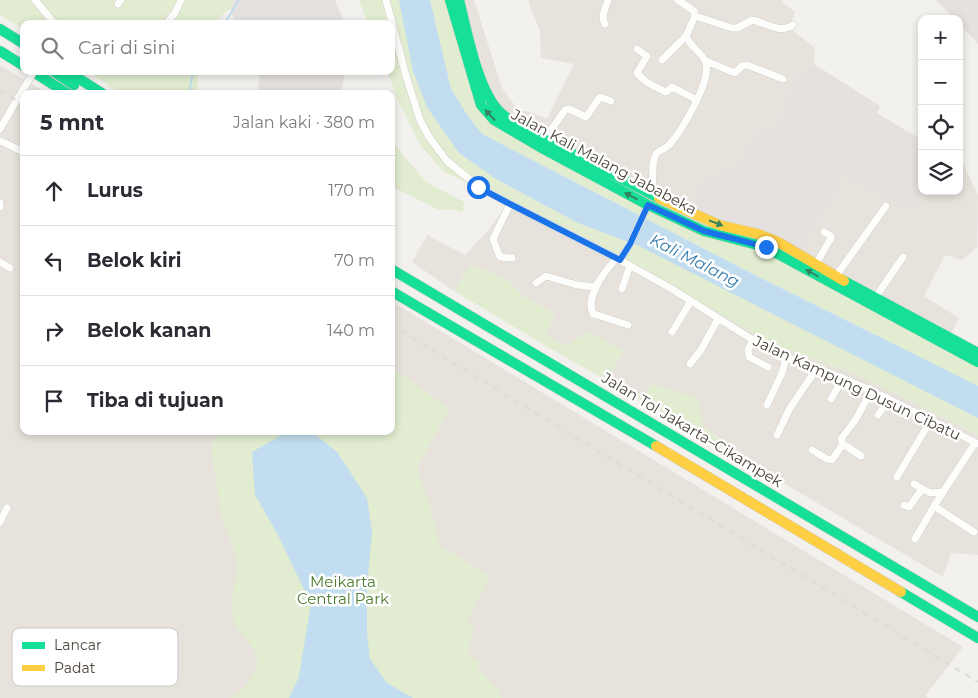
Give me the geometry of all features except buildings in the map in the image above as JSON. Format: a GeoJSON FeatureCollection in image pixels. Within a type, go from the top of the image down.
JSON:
{"type":"FeatureCollection","features":[{"type":"Feature","properties":{"kind":"main road","name":"Jalan Kali Malang Jababeka"},"geometry":{"type":"LineString","coordinates":[[450,0],[482,105],[494,120],[651,200],[704,231],[766,247],[978,362]]}},
{"type":"Feature","properties":{"kind":"main road","name":"Jalan Kali Malang Jababeka"},"geometry":{"type":"LineString","coordinates":[[459,0],[474,53],[491,101],[498,110],[542,143]]}},
{"type":"Feature","properties":{"kind":"main road"},"geometry":{"type":"LineString","coordinates":[[0,29],[20,42]]}},
{"type":"Feature","properties":{"kind":"main road"},"geometry":{"type":"LineString","coordinates":[[0,38],[20,50]]}},
{"type":"Feature","properties":{"kind":"main road"},"geometry":{"type":"LineString","coordinates":[[0,50],[20,62]]}},
{"type":"Feature","properties":{"kind":"main road"},"geometry":{"type":"LineString","coordinates":[[40,75],[63,90]]}},
{"type":"Feature","properties":{"kind":"main road"},"geometry":{"type":"LineString","coordinates":[[59,75],[82,90]]}},
{"type":"Feature","properties":{"kind":"main road"},"geometry":{"type":"LineString","coordinates":[[73,75],[97,90]]}},
{"type":"Feature","properties":{"kind":"main road","name":"Jalan Kali Malang Jababeka"},"geometry":{"type":"LineString","coordinates":[[651,200],[720,225],[769,237],[875,298],[978,353]]}},
{"type":"Feature","properties":{"kind":"main road"},"geometry":{"type":"LineString","coordinates":[[786,258],[792,249]]}},
{"type":"Feature","properties":{"kind":"main road","name":"Jalan Tol Jakarta–Cikampek"},"geometry":{"type":"LineString","coordinates":[[395,271],[978,617]]}},
{"type":"Feature","properties":{"kind":"main road"},"geometry":{"type":"LineString","coordinates":[[395,281],[978,625]]}},
{"type":"Feature","properties":{"kind":"main road"},"geometry":{"type":"LineString","coordinates":[[395,292],[978,634]]}},
{"type":"Feature","properties":{"kind":"main road"},"geometry":{"type":"LineString","coordinates":[[395,292],[978,638]]}},
{"type":"Feature","properties":{"kind":"street"},"geometry":{"type":"LineString","coordinates":[[35,0],[52,20]]}},
{"type":"Feature","properties":{"kind":"street"},"geometry":{"type":"LineString","coordinates":[[169,20],[181,0]]}},
{"type":"Feature","properties":{"kind":"street","name":"Jalan Kampung Dusun Cibatu"},"geometry":{"type":"LineString","coordinates":[[386,0],[391,20]]}},
{"type":"Feature","properties":{"kind":"street"},"geometry":{"type":"LineString","coordinates":[[605,24],[602,21],[608,0]]}},
{"type":"Feature","properties":{"kind":"street"},"geometry":{"type":"LineString","coordinates":[[662,60],[686,36],[695,16],[692,9],[678,0]]}},
{"type":"Feature","properties":{"kind":"street"},"geometry":{"type":"LineString","coordinates":[[695,16],[732,28],[737,28],[753,20],[781,29],[788,28],[792,24]]}},
{"type":"Feature","properties":{"kind":"street","name":"Jalan Kampung Dusun Cibatu"},"geometry":{"type":"LineString","coordinates":[[395,34],[420,120],[429,137],[448,161],[478,187],[630,265],[786,358],[843,378],[976,443]]}},
{"type":"Feature","properties":{"kind":"street"},"geometry":{"type":"LineString","coordinates":[[686,36],[689,43],[706,61],[735,73],[742,66],[747,65],[783,79]]}},
{"type":"Feature","properties":{"kind":"street"},"geometry":{"type":"LineString","coordinates":[[637,49],[648,56],[637,73],[640,77],[652,86],[666,92],[671,87],[697,100]]}},
{"type":"Feature","properties":{"kind":"street"},"geometry":{"type":"LineString","coordinates":[[628,325],[593,314],[595,287],[603,273],[630,244],[651,200],[654,161],[657,153],[668,146],[697,100],[705,82],[706,61]]}},
{"type":"Feature","properties":{"kind":"street"},"geometry":{"type":"LineString","coordinates":[[23,90],[32,75]]}},
{"type":"Feature","properties":{"kind":"street"},"geometry":{"type":"LineString","coordinates":[[0,129],[20,95]]}},
{"type":"Feature","properties":{"kind":"street"},"geometry":{"type":"LineString","coordinates":[[542,143],[567,109],[586,117],[600,96],[611,101]]}},
{"type":"Feature","properties":{"kind":"street"},"geometry":{"type":"LineString","coordinates":[[0,142],[20,150]]}},
{"type":"Feature","properties":{"kind":"street"},"geometry":{"type":"LineString","coordinates":[[510,204],[493,239],[500,256],[512,258]]}},
{"type":"Feature","properties":{"kind":"street"},"geometry":{"type":"LineString","coordinates":[[836,276],[886,206]]}},
{"type":"Feature","properties":{"kind":"street"},"geometry":{"type":"LineString","coordinates":[[816,264],[831,238],[824,232]]}},
{"type":"Feature","properties":{"kind":"street"},"geometry":{"type":"LineString","coordinates":[[875,298],[903,257]]}},
{"type":"Feature","properties":{"kind":"street"},"geometry":{"type":"LineString","coordinates":[[0,262],[10,268]]}},
{"type":"Feature","properties":{"kind":"street"},"geometry":{"type":"LineString","coordinates":[[622,289],[630,265]]}},
{"type":"Feature","properties":{"kind":"street"},"geometry":{"type":"LineString","coordinates":[[536,284],[546,276],[577,285],[595,287]]}},
{"type":"Feature","properties":{"kind":"street"},"geometry":{"type":"LineString","coordinates":[[672,332],[691,301]]}},
{"type":"Feature","properties":{"kind":"street"},"geometry":{"type":"LineString","coordinates":[[690,364],[701,350],[718,319]]}},
{"type":"Feature","properties":{"kind":"street"},"geometry":{"type":"LineString","coordinates":[[753,340],[748,350],[749,357],[768,367]]}},
{"type":"Feature","properties":{"kind":"street"},"geometry":{"type":"LineString","coordinates":[[767,405],[782,372],[786,358]]}},
{"type":"Feature","properties":{"kind":"street"},"geometry":{"type":"LineString","coordinates":[[777,436],[790,408],[817,368]]}},
{"type":"Feature","properties":{"kind":"street"},"geometry":{"type":"LineString","coordinates":[[831,399],[843,378]]}},
{"type":"Feature","properties":{"kind":"street"},"geometry":{"type":"LineString","coordinates":[[861,456],[843,444],[841,440],[843,434],[856,419],[871,391]]}},
{"type":"Feature","properties":{"kind":"street"},"geometry":{"type":"LineString","coordinates":[[878,415],[889,399]]}},
{"type":"Feature","properties":{"kind":"street"},"geometry":{"type":"LineString","coordinates":[[897,477],[931,420]]}},
{"type":"Feature","properties":{"kind":"street"},"geometry":{"type":"LineString","coordinates":[[915,540],[934,506],[976,443]]}},
{"type":"Feature","properties":{"kind":"street"},"geometry":{"type":"LineString","coordinates":[[812,450],[830,460],[843,444]]}},
{"type":"Feature","properties":{"kind":"street"},"geometry":{"type":"LineString","coordinates":[[914,484],[930,493],[943,492]]}},
{"type":"Feature","properties":{"kind":"street"},"geometry":{"type":"LineString","coordinates":[[904,505],[910,506],[922,488]]}},
{"type":"Feature","properties":{"kind":"street"},"geometry":{"type":"LineString","coordinates":[[934,506],[974,532]]}},
{"type":"Feature","properties":{"kind":"street"},"geometry":{"type":"LineString","coordinates":[[0,522],[7,508]]}},
{"type":"Feature","properties":{"kind":"shaded area"},"geometry":{"type":"Polygon","coordinates":[[[233,0],[335,0],[343,20],[234,20],[230,9],[233,0]]]}},
{"type":"Feature","properties":{"kind":"shaded area"},"geometry":{"type":"Polygon","coordinates":[[[459,0],[474,0],[502,88],[516,107],[547,119],[574,64],[541,58],[540,31],[529,0],[782,0],[795,12],[790,28],[815,48],[814,64],[794,76],[776,131],[761,124],[736,168],[706,179],[690,212],[498,110],[459,0]]]}},
{"type":"Feature","properties":{"kind":"shaded area"},"geometry":{"type":"Polygon","coordinates":[[[936,0],[978,0],[978,44],[963,28],[963,15],[950,15],[936,0]]]}},
{"type":"Feature","properties":{"kind":"shaded area"},"geometry":{"type":"Polygon","coordinates":[[[814,64],[880,106],[877,113],[918,138],[918,195],[921,195],[913,211],[837,174],[838,191],[799,253],[690,212],[706,178],[736,168],[761,124],[776,131],[794,76],[814,64]]]}},
{"type":"Feature","properties":{"kind":"shaded area"},"geometry":{"type":"Polygon","coordinates":[[[0,65],[41,90],[20,90],[20,435],[395,435],[395,303],[963,647],[925,696],[928,698],[0,698],[0,65]]]}},
{"type":"Feature","properties":{"kind":"shaded area"},"geometry":{"type":"Polygon","coordinates":[[[260,75],[345,75],[341,90],[258,90],[260,75]]]}},
{"type":"Feature","properties":{"kind":"shaded area"},"geometry":{"type":"Polygon","coordinates":[[[963,164],[978,195],[977,247],[962,260],[945,255],[924,296],[959,318],[949,338],[799,253],[838,191],[837,174],[913,211],[921,195],[963,195],[963,164]]]}},
{"type":"Feature","properties":{"kind":"shaded area"},"geometry":{"type":"Polygon","coordinates":[[[508,204],[645,270],[772,344],[856,374],[978,435],[978,555],[951,553],[943,577],[751,464],[752,461],[704,427],[643,395],[608,380],[623,351],[559,343],[546,334],[554,314],[524,297],[507,279],[470,265],[454,291],[412,262],[427,235],[465,255],[508,204]]]}},
{"type":"Feature","properties":{"kind":"green space"},"geometry":{"type":"Polygon","coordinates":[[[0,0],[233,0],[230,9],[217,20],[20,20],[20,28],[0,15],[0,0]]]}},
{"type":"Feature","properties":{"kind":"green space"},"geometry":{"type":"Polygon","coordinates":[[[359,0],[399,0],[459,153],[496,179],[578,223],[639,245],[978,418],[978,435],[856,374],[772,344],[645,270],[443,171],[420,145],[398,100],[389,75],[395,75],[395,20],[366,20],[359,0]]]}},
{"type":"Feature","properties":{"kind":"green space"},"geometry":{"type":"Polygon","coordinates":[[[429,0],[459,0],[498,110],[664,201],[769,237],[978,353],[978,386],[749,272],[482,134],[451,89],[429,0]]]}},
{"type":"Feature","properties":{"kind":"green space"},"geometry":{"type":"Polygon","coordinates":[[[93,75],[198,75],[197,90],[115,90],[93,75]]]}},
{"type":"Feature","properties":{"kind":"green space"},"geometry":{"type":"Polygon","coordinates":[[[395,145],[426,182],[464,202],[463,212],[448,209],[439,210],[395,188],[395,145]]]}},
{"type":"Feature","properties":{"kind":"green space"},"geometry":{"type":"Polygon","coordinates":[[[470,265],[507,279],[524,297],[555,314],[546,334],[559,343],[570,344],[588,331],[623,351],[608,380],[643,395],[653,384],[698,398],[704,427],[752,463],[553,350],[454,291],[470,265]]]}},
{"type":"Feature","properties":{"kind":"green space","name":"Meikarta Central Park"},"geometry":{"type":"Polygon","coordinates":[[[395,369],[449,409],[417,468],[431,509],[440,546],[490,576],[467,621],[474,627],[469,651],[470,656],[480,661],[477,667],[498,689],[502,698],[230,698],[240,692],[247,684],[257,662],[256,654],[237,627],[232,613],[231,606],[237,573],[237,560],[220,506],[212,458],[212,448],[217,435],[395,435],[395,369]]]}},
{"type":"Feature","properties":{"kind":"water","name":"Kali Malang"},"geometry":{"type":"Polygon","coordinates":[[[399,0],[430,0],[451,89],[482,134],[749,272],[978,386],[978,418],[639,246],[578,223],[496,179],[459,153],[427,107],[413,71],[399,0]]]}},
{"type":"Feature","properties":{"kind":"water"},"geometry":{"type":"Polygon","coordinates":[[[282,435],[316,435],[337,452],[367,498],[372,532],[367,586],[367,634],[370,659],[387,683],[413,698],[289,698],[299,677],[311,604],[277,533],[255,495],[252,452],[282,435]]]}},
{"type":"Feature","properties":{"kind":"waterway"},"geometry":{"type":"LineString","coordinates":[[227,20],[239,0]]}},
{"type":"Feature","properties":{"kind":"waterway"},"geometry":{"type":"LineString","coordinates":[[190,90],[192,75]]}},
{"type":"Feature","properties":{"kind":"railway"},"geometry":{"type":"LineString","coordinates":[[0,90],[20,102]]}},
{"type":"Feature","properties":{"kind":"railway"},"geometry":{"type":"LineString","coordinates":[[395,327],[978,682]]}},
{"type":"Feature","properties":{"kind":"traffic: fast"},"geometry":{"type":"LineString","coordinates":[[450,0],[481,105],[494,120],[648,205],[704,231],[765,247],[978,362]]}},
{"type":"Feature","properties":{"kind":"traffic: fast"},"geometry":{"type":"LineString","coordinates":[[459,0],[469,42],[484,87],[501,113],[530,132],[659,198]]}},
{"type":"Feature","properties":{"kind":"traffic: fast"},"geometry":{"type":"LineString","coordinates":[[0,29],[20,42]]}},
{"type":"Feature","properties":{"kind":"traffic: fast"},"geometry":{"type":"LineString","coordinates":[[0,51],[20,64]]}},
{"type":"Feature","properties":{"kind":"traffic: fast"},"geometry":{"type":"LineString","coordinates":[[38,75],[62,90]]}},
{"type":"Feature","properties":{"kind":"traffic: fast"},"geometry":{"type":"LineString","coordinates":[[59,75],[74,85]]}},
{"type":"Feature","properties":{"kind":"traffic: fast"},"geometry":{"type":"LineString","coordinates":[[73,75],[97,90]]}},
{"type":"Feature","properties":{"kind":"traffic: fast"},"geometry":{"type":"LineString","coordinates":[[395,271],[978,617]]}},
{"type":"Feature","properties":{"kind":"traffic: fast"},"geometry":{"type":"LineString","coordinates":[[844,281],[978,353]]}},
{"type":"Feature","properties":{"kind":"traffic: fast"},"geometry":{"type":"LineString","coordinates":[[395,293],[656,446]]}},
{"type":"Feature","properties":{"kind":"traffic: fast"},"geometry":{"type":"LineString","coordinates":[[901,592],[978,638]]}},
{"type":"Feature","properties":{"kind":"traffic: slow"},"geometry":{"type":"LineString","coordinates":[[659,198],[719,225],[758,234],[778,242],[844,281]]}},
{"type":"Feature","properties":{"kind":"traffic: slow"},"geometry":{"type":"LineString","coordinates":[[656,446],[901,592]]}},
{"type":"Feature","properties":{"kind":"route"},"geometry":{"type":"LineString","coordinates":[[478,187],[620,260],[630,244],[648,205],[704,231],[766,247]]}}]}
